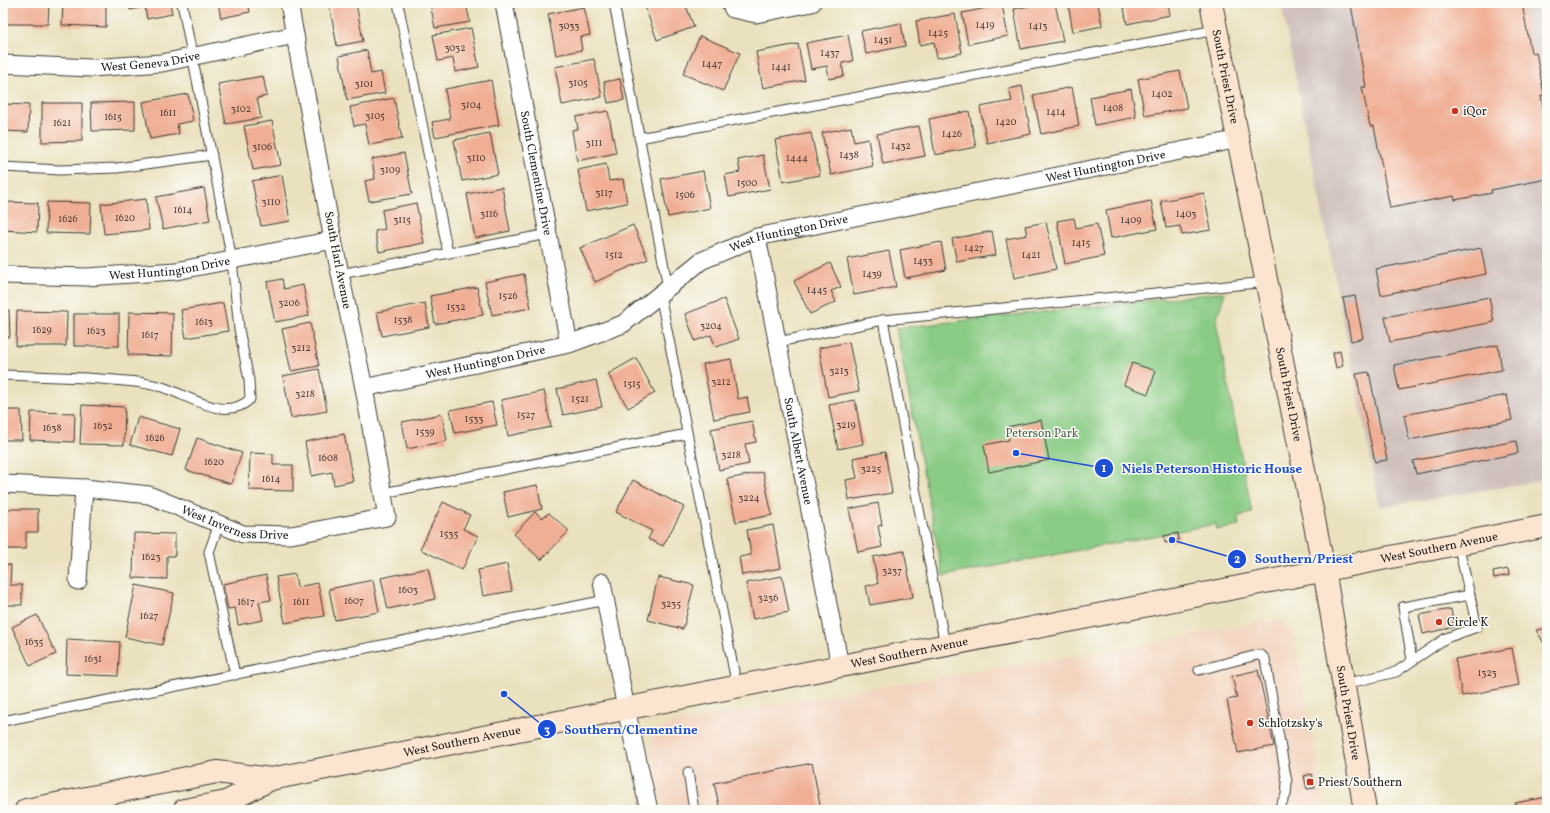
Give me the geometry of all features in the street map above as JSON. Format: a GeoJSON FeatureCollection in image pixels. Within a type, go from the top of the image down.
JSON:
{"type":"FeatureCollection","features":[{"type":"Feature","properties":{"kind":"main road","name":"South Priest Drive"},"geometry":{"type":"LineString","coordinates":[[1210,3],[1239,139],[1324,570],[1345,684],[1365,810]]}},
{"type":"Feature","properties":{"kind":"main road","name":"West Southern Avenue"},"geometry":{"type":"LineString","coordinates":[[184,810],[226,802],[271,779],[1547,526]]}},
{"type":"Feature","properties":{"kind":"main road","name":"West Southern Avenue"},"geometry":{"type":"LineString","coordinates":[[26,810],[217,772],[271,779]]}},
{"type":"Feature","properties":{"kind":"street","name":"South Harl Avenue"},"geometry":{"type":"LineString","coordinates":[[289,3],[333,240],[364,388],[387,517]]}},
{"type":"Feature","properties":{"kind":"street","name":"South Clementine Drive"},"geometry":{"type":"LineString","coordinates":[[504,3],[569,344]]}},
{"type":"Feature","properties":{"kind":"street"},"geometry":{"type":"LineString","coordinates":[[732,6],[756,14],[812,3]]}},
{"type":"Feature","properties":{"kind":"street","name":"West Geneva Drive"},"geometry":{"type":"LineString","coordinates":[[3,64],[90,68],[162,63],[295,35]]}},
{"type":"Feature","properties":{"kind":"street","name":"West Huntington Drive"},"geometry":{"type":"LineString","coordinates":[[364,388],[569,344],[623,324],[700,261],[757,237],[1239,139]]}},
{"type":"Feature","properties":{"kind":"street","name":"South Albert Avenue"},"geometry":{"type":"LineString","coordinates":[[757,237],[840,666]]}},
{"type":"Feature","properties":{"kind":"street","name":"West Huntington Drive"},"geometry":{"type":"LineString","coordinates":[[3,275],[87,277],[176,271],[333,240]]}},
{"type":"Feature","properties":{"kind":"street","name":"West Inverness Drive"},"geometry":{"type":"LineString","coordinates":[[3,484],[84,488],[149,495],[243,534],[291,535],[387,517]]}},
{"type":"Feature","properties":{"kind":"street"},"geometry":{"type":"LineString","coordinates":[[78,581],[84,488]]}},
{"type":"Feature","properties":{"kind":"street"},"geometry":{"type":"LineString","coordinates":[[602,582],[626,708],[649,810]]}},
{"type":"Feature","properties":{"kind":"lane"},"geometry":{"type":"LineString","coordinates":[[3,375],[126,380],[162,387],[211,407],[230,409],[242,406],[250,399],[249,380],[239,329],[232,260],[182,3]]}},
{"type":"Feature","properties":{"kind":"lane"},"geometry":{"type":"LineString","coordinates":[[398,3],[448,253]]}},
{"type":"Feature","properties":{"kind":"lane"},"geometry":{"type":"LineString","coordinates":[[614,3],[639,138],[687,434],[737,686]]}},
{"type":"Feature","properties":{"kind":"lane"},"geometry":{"type":"LineString","coordinates":[[639,138],[1216,30]]}},
{"type":"Feature","properties":{"kind":"lane"},"geometry":{"type":"LineString","coordinates":[[3,167],[60,170],[117,168],[212,155]]}},
{"type":"Feature","properties":{"kind":"lane"},"geometry":{"type":"LineString","coordinates":[[340,274],[548,234]]}},
{"type":"Feature","properties":{"kind":"lane"},"geometry":{"type":"LineString","coordinates":[[778,342],[883,320],[1267,282]]}},
{"type":"Feature","properties":{"kind":"lane"},"geometry":{"type":"LineString","coordinates":[[883,320],[945,646]]}},
{"type":"Feature","properties":{"kind":"lane"},"geometry":{"type":"LineString","coordinates":[[383,493],[687,434]]}},
{"type":"Feature","properties":{"kind":"lane"},"geometry":{"type":"LineString","coordinates":[[219,524],[209,552],[235,675]]}},
{"type":"Feature","properties":{"kind":"lane"},"geometry":{"type":"LineString","coordinates":[[1345,684],[1396,672],[1446,638],[1477,627],[1458,543]]}},
{"type":"Feature","properties":{"kind":"lane"},"geometry":{"type":"LineString","coordinates":[[1412,660],[1403,607],[1470,595]]}},
{"type":"Feature","properties":{"kind":"lane"},"geometry":{"type":"LineString","coordinates":[[3,721],[606,600]]}},
{"type":"Feature","properties":{"kind":"lane"},"geometry":{"type":"LineString","coordinates":[[1198,670],[1257,655],[1265,659],[1287,782],[1286,795],[1278,810]]}},
{"type":"Feature","properties":{"kind":"lane"},"geometry":{"type":"LineString","coordinates":[[688,772],[694,810]]}},
{"type":"Feature","properties":{"kind":"shaded area"},"geometry":{"type":"Polygon","coordinates":[[[1281,3],[1547,3],[1547,480],[1380,507],[1281,3]]]}},
{"type":"Feature","properties":{"kind":"shaded area"},"geometry":{"type":"Polygon","coordinates":[[[1271,620],[1281,622],[1290,628],[1294,636],[1326,810],[664,810],[649,748],[656,731],[670,723],[963,673],[1082,656],[1271,620]]]}},
{"type":"Feature","properties":{"kind":"green space","name":"Peterson Park"},"geometry":{"type":"Polygon","coordinates":[[[1225,292],[1216,321],[1252,513],[1238,516],[1239,526],[1217,530],[1216,524],[943,576],[896,328],[1225,292]]]}},
{"type":"Feature","properties":{"kind":"building"},"geometry":{"type":"Polygon","coordinates":[[[3,3],[49,3],[48,24],[3,24],[3,3]]]}},
{"type":"Feature","properties":{"kind":"building"},"geometry":{"type":"Polygon","coordinates":[[[63,3],[106,3],[106,27],[62,25],[63,3]]]}},
{"type":"Feature","properties":{"kind":"building"},"geometry":{"type":"Polygon","coordinates":[[[129,3],[170,3],[172,14],[147,19],[145,7],[130,10],[129,3]]]}},
{"type":"Feature","properties":{"kind":"building"},"geometry":{"type":"Polygon","coordinates":[[[218,3],[248,3],[250,12],[221,18],[218,3]]]}},
{"type":"Feature","properties":{"kind":"building"},"geometry":{"type":"Polygon","coordinates":[[[329,3],[356,3],[363,41],[337,46],[329,3]]]}},
{"type":"Feature","properties":{"kind":"building"},"geometry":{"type":"Polygon","coordinates":[[[430,3],[466,3],[470,22],[435,28],[430,3]]]}},
{"type":"Feature","properties":{"kind":"building"},"geometry":{"type":"Polygon","coordinates":[[[685,3],[694,27],[657,40],[644,4],[685,3]]]}},
{"type":"Feature","properties":{"kind":"building"},"geometry":{"type":"Polygon","coordinates":[[[1045,3],[1055,3],[1063,41],[1021,49],[1014,9],[1045,3]]]}},
{"type":"Feature","properties":{"kind":"building"},"geometry":{"type":"Polygon","coordinates":[[[1068,3],[1098,3],[1102,26],[1073,32],[1068,3]]]}},
{"type":"Feature","properties":{"kind":"building"},"geometry":{"type":"Polygon","coordinates":[[[1123,3],[1168,3],[1170,15],[1127,24],[1123,3]]]}},
{"type":"Feature","properties":{"kind":"building","name":"iQor"},"geometry":{"type":"Polygon","coordinates":[[[1362,3],[1522,3],[1531,53],[1536,52],[1544,95],[1541,96],[1547,129],[1547,179],[1491,190],[1492,193],[1455,200],[1454,196],[1390,208],[1374,126],[1370,126],[1362,87],[1366,87],[1351,5],[1362,3]]]}},
{"type":"Feature","properties":{"kind":"building"},"geometry":{"type":"Polygon","coordinates":[[[1002,5],[1008,36],[968,44],[962,13],[1002,5]]]}},
{"type":"Feature","properties":{"kind":"building"},"geometry":{"type":"Polygon","coordinates":[[[584,7],[590,35],[580,37],[582,50],[556,55],[548,14],[584,7]]]}},
{"type":"Feature","properties":{"kind":"building"},"geometry":{"type":"Polygon","coordinates":[[[955,14],[962,53],[937,58],[934,42],[920,45],[916,21],[955,14]]]}},
{"type":"Feature","properties":{"kind":"building"},"geometry":{"type":"Polygon","coordinates":[[[901,23],[905,46],[866,54],[861,31],[901,23]]]}},
{"type":"Feature","properties":{"kind":"building"},"geometry":{"type":"Polygon","coordinates":[[[471,28],[479,67],[455,72],[453,58],[438,61],[433,35],[471,28]]]}},
{"type":"Feature","properties":{"kind":"building"},"geometry":{"type":"Polygon","coordinates":[[[848,35],[853,61],[842,63],[844,76],[829,79],[827,66],[811,69],[806,43],[848,35]]]}},
{"type":"Feature","properties":{"kind":"building"},"geometry":{"type":"Polygon","coordinates":[[[700,36],[740,53],[723,91],[683,74],[700,36]]]}},
{"type":"Feature","properties":{"kind":"building"},"geometry":{"type":"Polygon","coordinates":[[[798,44],[805,80],[763,88],[756,52],[798,44]]]}},
{"type":"Feature","properties":{"kind":"building"},"geometry":{"type":"Polygon","coordinates":[[[367,50],[371,74],[381,72],[385,93],[347,100],[339,56],[367,50]]]}},
{"type":"Feature","properties":{"kind":"building"},"geometry":{"type":"Polygon","coordinates":[[[594,59],[602,97],[562,105],[555,67],[594,59]]]}},
{"type":"Feature","properties":{"kind":"building"},"geometry":{"type":"Polygon","coordinates":[[[1180,71],[1187,108],[1145,116],[1138,79],[1180,71]]]}},
{"type":"Feature","properties":{"kind":"building"},"geometry":{"type":"Polygon","coordinates":[[[263,76],[267,96],[257,98],[261,118],[226,124],[218,84],[263,76]]]}},
{"type":"Feature","properties":{"kind":"building"},"geometry":{"type":"Polygon","coordinates":[[[620,79],[624,100],[608,103],[604,82],[620,79]]]}},
{"type":"Feature","properties":{"kind":"building"},"geometry":{"type":"Polygon","coordinates":[[[491,80],[499,125],[435,137],[432,122],[450,119],[445,89],[491,80]]]}},
{"type":"Feature","properties":{"kind":"building"},"geometry":{"type":"Polygon","coordinates":[[[1022,86],[1031,134],[987,143],[980,107],[1012,101],[1009,89],[1022,86]]]}},
{"type":"Feature","properties":{"kind":"building"},"geometry":{"type":"Polygon","coordinates":[[[1072,87],[1079,126],[1041,134],[1033,95],[1072,87]]]}},
{"type":"Feature","properties":{"kind":"building"},"geometry":{"type":"Polygon","coordinates":[[[1131,89],[1136,117],[1095,125],[1090,97],[1131,89]]]}},
{"type":"Feature","properties":{"kind":"building"},"geometry":{"type":"Polygon","coordinates":[[[188,94],[193,121],[177,124],[179,134],[150,139],[143,102],[188,94]]]}},
{"type":"Feature","properties":{"kind":"building"},"geometry":{"type":"Polygon","coordinates":[[[394,98],[402,139],[369,145],[365,124],[354,126],[350,107],[394,98]]]}},
{"type":"Feature","properties":{"kind":"building"},"geometry":{"type":"Polygon","coordinates":[[[135,102],[135,130],[92,131],[91,103],[135,102]]]}},
{"type":"Feature","properties":{"kind":"building"},"geometry":{"type":"Polygon","coordinates":[[[42,103],[82,103],[82,141],[42,142],[42,103]]]}},
{"type":"Feature","properties":{"kind":"building"},"geometry":{"type":"Polygon","coordinates":[[[3,104],[29,105],[28,132],[3,131],[3,104]]]}},
{"type":"Feature","properties":{"kind":"building"},"geometry":{"type":"Polygon","coordinates":[[[608,111],[616,153],[577,161],[572,130],[578,129],[576,117],[608,111]]]}},
{"type":"Feature","properties":{"kind":"building"},"geometry":{"type":"Polygon","coordinates":[[[969,111],[976,147],[935,155],[929,119],[969,111]]]}},
{"type":"Feature","properties":{"kind":"building"},"geometry":{"type":"Polygon","coordinates":[[[272,121],[281,165],[253,170],[244,126],[272,121]]]}},
{"type":"Feature","properties":{"kind":"building"},"geometry":{"type":"Polygon","coordinates":[[[919,126],[925,156],[883,164],[877,134],[919,126]]]}},
{"type":"Feature","properties":{"kind":"building"},"geometry":{"type":"Polygon","coordinates":[[[851,127],[854,142],[868,139],[873,166],[831,175],[822,133],[851,127]]]}},
{"type":"Feature","properties":{"kind":"building"},"geometry":{"type":"Polygon","coordinates":[[[490,133],[498,174],[462,181],[454,140],[490,133]]]}},
{"type":"Feature","properties":{"kind":"building"},"geometry":{"type":"Polygon","coordinates":[[[811,133],[820,175],[783,182],[775,140],[811,133]]]}},
{"type":"Feature","properties":{"kind":"building"},"geometry":{"type":"Polygon","coordinates":[[[404,153],[412,194],[369,201],[365,181],[375,179],[372,159],[404,153]]]}},
{"type":"Feature","properties":{"kind":"building"},"geometry":{"type":"Polygon","coordinates":[[[763,155],[770,189],[729,197],[725,175],[740,172],[738,160],[763,155]]]}},
{"type":"Feature","properties":{"kind":"building"},"geometry":{"type":"Polygon","coordinates":[[[606,164],[609,181],[623,179],[627,203],[586,211],[578,170],[606,164]]]}},
{"type":"Feature","properties":{"kind":"building"},"geometry":{"type":"Polygon","coordinates":[[[703,171],[710,208],[668,217],[661,179],[703,171]]]}},
{"type":"Feature","properties":{"kind":"building"},"geometry":{"type":"Polygon","coordinates":[[[282,175],[290,221],[261,226],[252,181],[282,175]]]}},
{"type":"Feature","properties":{"kind":"building"},"geometry":{"type":"Polygon","coordinates":[[[502,187],[510,231],[475,238],[467,194],[502,187]]]}},
{"type":"Feature","properties":{"kind":"building"},"geometry":{"type":"Polygon","coordinates":[[[204,188],[210,220],[163,229],[156,197],[204,188]]]}},
{"type":"Feature","properties":{"kind":"building"},"geometry":{"type":"Polygon","coordinates":[[[1204,193],[1211,230],[1182,235],[1180,226],[1166,228],[1161,201],[1204,193]]]}},
{"type":"Feature","properties":{"kind":"building"},"geometry":{"type":"Polygon","coordinates":[[[146,199],[149,230],[104,234],[101,204],[146,199]]]}},
{"type":"Feature","properties":{"kind":"building"},"geometry":{"type":"Polygon","coordinates":[[[1151,201],[1157,229],[1111,238],[1106,210],[1151,201]]]}},
{"type":"Feature","properties":{"kind":"building"},"geometry":{"type":"Polygon","coordinates":[[[3,202],[38,203],[37,232],[3,230],[3,202]]]}},
{"type":"Feature","properties":{"kind":"building"},"geometry":{"type":"Polygon","coordinates":[[[47,202],[91,203],[90,234],[46,233],[47,202]]]}},
{"type":"Feature","properties":{"kind":"building"},"geometry":{"type":"Polygon","coordinates":[[[416,203],[424,243],[379,252],[375,231],[385,229],[382,210],[416,203]]]}},
{"type":"Feature","properties":{"kind":"building"},"geometry":{"type":"Polygon","coordinates":[[[1074,218],[1076,228],[1097,224],[1104,256],[1065,264],[1057,221],[1074,218]]]}},
{"type":"Feature","properties":{"kind":"building"},"geometry":{"type":"Polygon","coordinates":[[[1046,222],[1056,269],[1014,278],[1006,239],[1027,235],[1025,226],[1046,222]]]}},
{"type":"Feature","properties":{"kind":"building"},"geometry":{"type":"Polygon","coordinates":[[[633,225],[648,259],[595,282],[580,248],[633,225]]]}},
{"type":"Feature","properties":{"kind":"building"},"geometry":{"type":"Polygon","coordinates":[[[992,231],[996,255],[957,262],[952,239],[992,231]]]}},
{"type":"Feature","properties":{"kind":"building"},"geometry":{"type":"Polygon","coordinates":[[[941,242],[946,270],[905,278],[900,250],[941,242]]]}},
{"type":"Feature","properties":{"kind":"building"},"geometry":{"type":"Polygon","coordinates":[[[1481,248],[1486,274],[1381,295],[1376,269],[1481,248]]]}},
{"type":"Feature","properties":{"kind":"building"},"geometry":{"type":"Polygon","coordinates":[[[889,251],[896,287],[854,295],[847,259],[889,251]]]}},
{"type":"Feature","properties":{"kind":"building"},"geometry":{"type":"Polygon","coordinates":[[[830,263],[841,287],[831,291],[836,302],[810,314],[794,281],[830,263]]]}},
{"type":"Feature","properties":{"kind":"building"},"geometry":{"type":"Polygon","coordinates":[[[524,274],[531,308],[492,315],[485,282],[524,274]]]}},
{"type":"Feature","properties":{"kind":"building"},"geometry":{"type":"Polygon","coordinates":[[[282,279],[284,289],[303,285],[309,316],[275,322],[267,282],[282,279]]]}},
{"type":"Feature","properties":{"kind":"building"},"geometry":{"type":"Polygon","coordinates":[[[477,287],[483,315],[435,324],[430,296],[477,287]]]}},
{"type":"Feature","properties":{"kind":"building"},"geometry":{"type":"Polygon","coordinates":[[[1355,296],[1363,338],[1351,341],[1343,298],[1355,296]]]}},
{"type":"Feature","properties":{"kind":"building"},"geometry":{"type":"Polygon","coordinates":[[[1489,297],[1494,322],[1390,342],[1385,317],[1489,297]]]}},
{"type":"Feature","properties":{"kind":"building"},"geometry":{"type":"Polygon","coordinates":[[[724,299],[739,339],[716,347],[711,335],[695,341],[685,314],[724,299]]]}},
{"type":"Feature","properties":{"kind":"building"},"geometry":{"type":"Polygon","coordinates":[[[223,303],[228,331],[186,338],[181,310],[223,303]]]}},
{"type":"Feature","properties":{"kind":"building"},"geometry":{"type":"Polygon","coordinates":[[[425,303],[429,327],[382,336],[377,312],[425,303]]]}},
{"type":"Feature","properties":{"kind":"building"},"geometry":{"type":"Polygon","coordinates":[[[3,310],[9,310],[10,337],[3,337],[3,310]]]}},
{"type":"Feature","properties":{"kind":"building"},"geometry":{"type":"Polygon","coordinates":[[[17,311],[67,312],[66,346],[16,346],[17,311]]]}},
{"type":"Feature","properties":{"kind":"building"},"geometry":{"type":"Polygon","coordinates":[[[129,312],[173,313],[172,356],[128,355],[129,312]]]}},
{"type":"Feature","properties":{"kind":"building"},"geometry":{"type":"Polygon","coordinates":[[[74,314],[119,314],[119,346],[74,346],[74,314]]]}},
{"type":"Feature","properties":{"kind":"building"},"geometry":{"type":"Polygon","coordinates":[[[310,323],[319,366],[291,371],[282,329],[310,323]]]}},
{"type":"Feature","properties":{"kind":"building"},"geometry":{"type":"Polygon","coordinates":[[[849,342],[859,391],[828,397],[819,348],[849,342]]]}},
{"type":"Feature","properties":{"kind":"building"},"geometry":{"type":"Polygon","coordinates":[[[1498,345],[1502,370],[1399,390],[1394,365],[1498,345]]]}},
{"type":"Feature","properties":{"kind":"building"},"geometry":{"type":"Polygon","coordinates":[[[1340,351],[1343,366],[1336,368],[1333,353],[1340,351]]]}},
{"type":"Feature","properties":{"kind":"building"},"geometry":{"type":"Polygon","coordinates":[[[636,358],[655,393],[628,408],[608,374],[636,358]]]}},
{"type":"Feature","properties":{"kind":"building"},"geometry":{"type":"Polygon","coordinates":[[[731,359],[738,399],[747,397],[750,412],[714,419],[703,364],[731,359]]]}},
{"type":"Feature","properties":{"kind":"building"},"geometry":{"type":"Polygon","coordinates":[[[1132,363],[1156,371],[1148,394],[1124,385],[1132,363]]]}},
{"type":"Feature","properties":{"kind":"building"},"geometry":{"type":"Polygon","coordinates":[[[319,369],[327,411],[291,418],[283,376],[319,369]]]}},
{"type":"Feature","properties":{"kind":"building"},"geometry":{"type":"Polygon","coordinates":[[[1369,372],[1387,460],[1375,462],[1356,374],[1369,372]]]}},
{"type":"Feature","properties":{"kind":"building"},"geometry":{"type":"Polygon","coordinates":[[[596,380],[602,407],[563,415],[557,389],[596,380]]]}},
{"type":"Feature","properties":{"kind":"building"},"geometry":{"type":"Polygon","coordinates":[[[544,391],[551,427],[508,436],[501,400],[544,391]]]}},
{"type":"Feature","properties":{"kind":"building"},"geometry":{"type":"Polygon","coordinates":[[[1507,395],[1512,420],[1409,440],[1404,415],[1507,395]]]}},
{"type":"Feature","properties":{"kind":"building"},"geometry":{"type":"Polygon","coordinates":[[[855,400],[863,444],[838,449],[829,405],[855,400]]]}},
{"type":"Feature","properties":{"kind":"building"},"geometry":{"type":"Polygon","coordinates":[[[492,402],[497,425],[455,433],[450,410],[492,402]]]}},
{"type":"Feature","properties":{"kind":"building"},"geometry":{"type":"Polygon","coordinates":[[[82,405],[125,407],[124,445],[80,444],[82,405]]]}},
{"type":"Feature","properties":{"kind":"building"},"geometry":{"type":"Polygon","coordinates":[[[3,410],[21,410],[22,440],[3,440],[3,410]]]}},
{"type":"Feature","properties":{"kind":"building"},"geometry":{"type":"Polygon","coordinates":[[[31,412],[75,413],[74,442],[30,440],[31,412]]]}},
{"type":"Feature","properties":{"kind":"building"},"geometry":{"type":"Polygon","coordinates":[[[442,414],[447,441],[407,449],[402,422],[442,414]]]}},
{"type":"Feature","properties":{"kind":"building"},"geometry":{"type":"Polygon","coordinates":[[[138,417],[180,429],[172,456],[130,445],[138,417]]]}},
{"type":"Feature","properties":{"kind":"building"},"geometry":{"type":"Polygon","coordinates":[[[1041,420],[1049,460],[989,472],[984,445],[1009,440],[1007,427],[1041,420]]]}},
{"type":"Feature","properties":{"kind":"building"},"geometry":{"type":"Polygon","coordinates":[[[752,421],[756,442],[745,444],[749,464],[719,470],[711,429],[752,421]]]}},
{"type":"Feature","properties":{"kind":"building"},"geometry":{"type":"Polygon","coordinates":[[[344,434],[353,481],[334,485],[332,472],[311,476],[305,442],[344,434]]]}},
{"type":"Feature","properties":{"kind":"building"},"geometry":{"type":"Polygon","coordinates":[[[197,438],[242,453],[231,484],[186,470],[197,438]]]}},
{"type":"Feature","properties":{"kind":"building"},"geometry":{"type":"Polygon","coordinates":[[[1516,441],[1518,453],[1416,474],[1413,461],[1516,441]]]}},
{"type":"Feature","properties":{"kind":"building"},"geometry":{"type":"Polygon","coordinates":[[[885,452],[892,493],[849,500],[846,480],[857,478],[853,458],[885,452]]]}},
{"type":"Feature","properties":{"kind":"building"},"geometry":{"type":"Polygon","coordinates":[[[250,453],[273,454],[273,465],[293,465],[293,491],[249,490],[250,453]]]}},
{"type":"Feature","properties":{"kind":"building"},"geometry":{"type":"Polygon","coordinates":[[[763,472],[772,515],[736,522],[727,479],[763,472]]]}},
{"type":"Feature","properties":{"kind":"building"},"geometry":{"type":"Polygon","coordinates":[[[633,480],[684,507],[663,546],[648,539],[652,531],[616,512],[633,480]]]}},
{"type":"Feature","properties":{"kind":"building"},"geometry":{"type":"Polygon","coordinates":[[[537,485],[542,509],[508,517],[503,492],[537,485]]]}},
{"type":"Feature","properties":{"kind":"building"},"geometry":{"type":"Polygon","coordinates":[[[443,502],[470,515],[463,529],[478,536],[462,570],[420,549],[443,502]]]}},
{"type":"Feature","properties":{"kind":"building"},"geometry":{"type":"Polygon","coordinates":[[[878,503],[882,525],[878,526],[882,547],[858,552],[849,509],[878,503]]]}},
{"type":"Feature","properties":{"kind":"building"},"geometry":{"type":"Polygon","coordinates":[[[3,509],[38,509],[38,532],[26,532],[26,549],[3,549],[3,509]]]}},
{"type":"Feature","properties":{"kind":"building"},"geometry":{"type":"Polygon","coordinates":[[[535,512],[542,518],[549,513],[569,531],[541,560],[514,534],[535,512]]]}},
{"type":"Feature","properties":{"kind":"building"},"geometry":{"type":"Polygon","coordinates":[[[773,525],[781,568],[742,575],[739,557],[751,555],[747,530],[773,525]]]}},
{"type":"Feature","properties":{"kind":"building"},"geometry":{"type":"Polygon","coordinates":[[[134,533],[175,534],[175,556],[167,556],[167,579],[133,578],[134,533]]]}},
{"type":"Feature","properties":{"kind":"building"},"geometry":{"type":"Polygon","coordinates":[[[1178,533],[1179,540],[1165,543],[1164,536],[1178,533]]]}},
{"type":"Feature","properties":{"kind":"building"},"geometry":{"type":"Polygon","coordinates":[[[904,551],[913,597],[870,605],[866,586],[878,584],[873,557],[904,551]]]}},
{"type":"Feature","properties":{"kind":"building"},"geometry":{"type":"Polygon","coordinates":[[[3,564],[11,565],[10,585],[22,585],[22,605],[3,605],[3,564]]]}},
{"type":"Feature","properties":{"kind":"building"},"geometry":{"type":"Polygon","coordinates":[[[507,564],[512,591],[483,596],[478,570],[507,564]]]}},
{"type":"Feature","properties":{"kind":"building"},"geometry":{"type":"Polygon","coordinates":[[[428,568],[435,599],[388,609],[381,578],[428,568]]]}},
{"type":"Feature","properties":{"kind":"building"},"geometry":{"type":"Polygon","coordinates":[[[1508,569],[1509,575],[1494,578],[1493,572],[1508,569]]]}},
{"type":"Feature","properties":{"kind":"building"},"geometry":{"type":"Polygon","coordinates":[[[295,574],[297,587],[318,583],[324,616],[285,623],[276,577],[295,574]]]}},
{"type":"Feature","properties":{"kind":"building"},"geometry":{"type":"Polygon","coordinates":[[[266,575],[271,600],[259,602],[263,620],[238,625],[235,608],[228,609],[223,584],[266,575]]]}},
{"type":"Feature","properties":{"kind":"building"},"geometry":{"type":"Polygon","coordinates":[[[782,576],[789,612],[753,619],[746,583],[782,576]]]}},
{"type":"Feature","properties":{"kind":"building"},"geometry":{"type":"Polygon","coordinates":[[[658,577],[694,585],[683,629],[648,620],[658,577]]]}},
{"type":"Feature","properties":{"kind":"building"},"geometry":{"type":"Polygon","coordinates":[[[373,580],[379,612],[335,620],[329,589],[373,580]]]}},
{"type":"Feature","properties":{"kind":"building"},"geometry":{"type":"Polygon","coordinates":[[[136,585],[174,593],[162,645],[125,637],[136,585]]]}},
{"type":"Feature","properties":{"kind":"building"},"geometry":{"type":"Polygon","coordinates":[[[1451,609],[1454,627],[1423,634],[1419,615],[1451,609]]]}},
{"type":"Feature","properties":{"kind":"building"},"geometry":{"type":"Polygon","coordinates":[[[37,615],[56,654],[30,666],[12,627],[37,615]]]}},
{"type":"Feature","properties":{"kind":"building"},"geometry":{"type":"Polygon","coordinates":[[[1547,628],[1547,648],[1536,630],[1547,628]]]}},
{"type":"Feature","properties":{"kind":"building"},"geometry":{"type":"Polygon","coordinates":[[[67,639],[120,642],[118,676],[66,674],[67,639]]]}},
{"type":"Feature","properties":{"kind":"building"},"geometry":{"type":"Polygon","coordinates":[[[1512,648],[1519,685],[1462,696],[1455,659],[1512,648]]]}},
{"type":"Feature","properties":{"kind":"building","name":"Schlotzsky's"},"geometry":{"type":"Polygon","coordinates":[[[1258,670],[1274,746],[1238,753],[1227,700],[1237,698],[1232,676],[1258,670]]]}},
{"type":"Feature","properties":{"kind":"building"},"geometry":{"type":"Polygon","coordinates":[[[812,763],[821,810],[720,810],[714,783],[812,763]]]}},
{"type":"Feature","properties":{"kind":"building"},"geometry":{"type":"Polygon","coordinates":[[[1312,774],[1315,788],[1307,789],[1304,776],[1312,774]]]}},
{"type":"Feature","properties":{"kind":"building"},"geometry":{"type":"Polygon","coordinates":[[[1547,797],[1547,810],[1516,810],[1515,803],[1547,797]]]}},
{"type":"Feature","properties":{"kind":"place","name":"iQor"},"geometry":{"type":"Point","coordinates":[1455,111]}},
{"type":"Feature","properties":{"kind":"place","name":"Niels Peterson Historic House"},"geometry":{"type":"Point","coordinates":[1016,453]}},
{"type":"Feature","properties":{"kind":"place","name":"Southern/Priest"},"geometry":{"type":"Point","coordinates":[1172,540]}},
{"type":"Feature","properties":{"kind":"place","name":"Circle K"},"geometry":{"type":"Point","coordinates":[1439,622]}},
{"type":"Feature","properties":{"kind":"place","name":"Southern/Clementine"},"geometry":{"type":"Point","coordinates":[504,694]}},
{"type":"Feature","properties":{"kind":"place","name":"Schlotzsky's"},"geometry":{"type":"Point","coordinates":[1250,723]}},
{"type":"Feature","properties":{"kind":"place","name":"Priest/Southern"},"geometry":{"type":"Point","coordinates":[1310,782]}}]}
